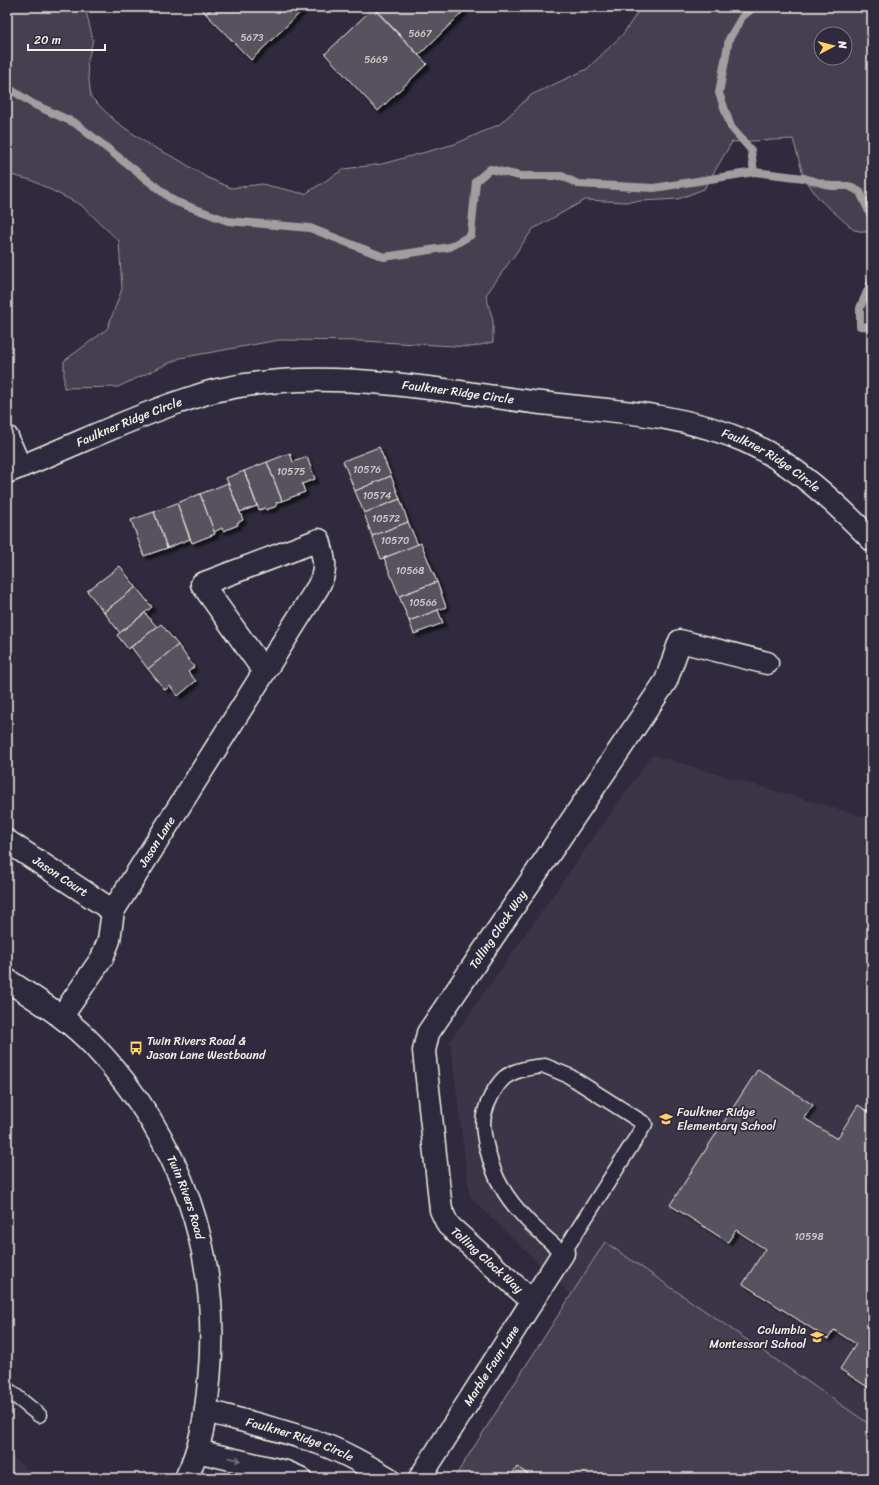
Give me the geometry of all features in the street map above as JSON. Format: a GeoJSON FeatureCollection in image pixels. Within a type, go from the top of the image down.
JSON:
{"type":"FeatureCollection","features":[{"type":"Feature","properties":{"kind":"street","name":"Faulkner Ridge Circle"},"geometry":{"type":"LineString","coordinates":[[7,437],[13,470],[158,409],[216,390],[264,381],[312,379],[372,382],[660,417],[708,428],[746,442],[781,462],[818,488],[872,540]]}},
{"type":"Feature","properties":{"kind":"street","name":"Jason Lane"},"geometry":{"type":"LineString","coordinates":[[62,1016],[102,958],[109,940],[113,911],[264,671],[324,575],[325,562],[318,540],[202,584],[264,671]]}},
{"type":"Feature","properties":{"kind":"street","name":"Tolling Clock Way"},"geometry":{"type":"LineString","coordinates":[[532,1301],[448,1225],[441,1210],[424,1051],[428,1033],[666,681],[680,641],[767,663]]}},
{"type":"Feature","properties":{"kind":"street","name":"Jason Court"},"geometry":{"type":"LineString","coordinates":[[7,841],[113,911]]}},
{"type":"Feature","properties":{"kind":"street","name":"Twin Rivers Road"},"geometry":{"type":"LineString","coordinates":[[7,980],[62,1016],[93,1044],[141,1104],[166,1144],[184,1185],[198,1228],[206,1269],[212,1316],[212,1357],[206,1411],[197,1452],[186,1478]]}},
{"type":"Feature","properties":{"kind":"street","name":"Marble Faun Lane"},"geometry":{"type":"LineString","coordinates":[[420,1478],[563,1253]]}},
{"type":"Feature","properties":{"kind":"street","name":"Faulkner Ridge Circle"},"geometry":{"type":"LineString","coordinates":[[206,1411],[272,1428],[320,1444],[354,1459],[388,1478]]}},
{"type":"Feature","properties":{"kind":"street"},"geometry":{"type":"LineString","coordinates":[[197,1452],[286,1472],[300,1478]]}},
{"type":"Feature","properties":{"kind":"lane"},"geometry":{"type":"LineString","coordinates":[[545,1066],[569,1076],[645,1124],[563,1253],[528,1222],[500,1185],[484,1137],[483,1116],[492,1094],[505,1077],[526,1068],[545,1066]]}},
{"type":"Feature","properties":{"kind":"lane"},"geometry":{"type":"LineString","coordinates":[[7,1389],[39,1415]]}},
{"type":"Feature","properties":{"kind":"shaded area"},"geometry":{"type":"Polygon","coordinates":[[[7,7],[85,7],[93,40],[87,64],[91,97],[115,121],[148,144],[179,160],[206,177],[231,188],[262,184],[305,194],[344,169],[382,164],[455,144],[500,124],[531,95],[587,69],[623,34],[641,7],[872,7],[872,233],[854,230],[820,200],[804,178],[793,139],[732,142],[704,189],[678,199],[625,202],[585,200],[533,229],[486,295],[493,321],[493,342],[472,347],[363,341],[279,340],[180,358],[118,387],[64,388],[64,361],[107,329],[122,289],[119,241],[81,205],[31,180],[7,174],[7,7]]]}},
{"type":"Feature","properties":{"kind":"shaded area","name":"Faulkner Ridge Elementary School"},"geometry":{"type":"Polygon","coordinates":[[[652,755],[872,819],[872,1426],[605,1242],[571,1295],[470,1197],[450,1041],[652,755]]]}},
{"type":"Feature","properties":{"kind":"shaded area"},"geometry":{"type":"Polygon","coordinates":[[[605,1242],[872,1426],[872,1478],[454,1478],[605,1242]]]}},
{"type":"Feature","properties":{"kind":"shaded area"},"geometry":{"type":"Polygon","coordinates":[[[7,1453],[38,1478],[7,1478],[7,1453]]]}},
{"type":"Feature","properties":{"kind":"building"},"geometry":{"type":"Polygon","coordinates":[[[200,7],[213,7],[206,14],[200,7]]]}},
{"type":"Feature","properties":{"kind":"building"},"geometry":{"type":"Polygon","coordinates":[[[213,7],[305,8],[251,60],[206,14],[213,7]]]}},
{"type":"Feature","properties":{"kind":"building"},"geometry":{"type":"Polygon","coordinates":[[[373,7],[461,7],[464,11],[419,55],[373,7]]]}},
{"type":"Feature","properties":{"kind":"building"},"geometry":{"type":"Polygon","coordinates":[[[373,8],[427,64],[378,111],[325,54],[373,8]]]}},
{"type":"Feature","properties":{"kind":"building"},"geometry":{"type":"Polygon","coordinates":[[[379,447],[391,476],[355,491],[343,461],[379,447]]]}},
{"type":"Feature","properties":{"kind":"building"},"geometry":{"type":"Polygon","coordinates":[[[290,453],[293,462],[307,457],[315,479],[302,484],[305,492],[282,501],[267,462],[290,453]]]}},
{"type":"Feature","properties":{"kind":"building"},"geometry":{"type":"Polygon","coordinates":[[[267,462],[282,501],[276,503],[277,506],[266,510],[265,508],[259,510],[244,471],[267,462]]]}},
{"type":"Feature","properties":{"kind":"building"},"geometry":{"type":"Polygon","coordinates":[[[244,471],[257,506],[240,512],[226,478],[244,471]]]}},
{"type":"Feature","properties":{"kind":"building"},"geometry":{"type":"Polygon","coordinates":[[[391,476],[400,499],[364,513],[355,491],[391,476]]]}},
{"type":"Feature","properties":{"kind":"building"},"geometry":{"type":"Polygon","coordinates":[[[228,483],[243,520],[237,523],[238,525],[223,531],[222,528],[214,532],[200,494],[228,483]]]}},
{"type":"Feature","properties":{"kind":"building"},"geometry":{"type":"Polygon","coordinates":[[[200,494],[215,534],[192,543],[177,503],[200,494]]]}},
{"type":"Feature","properties":{"kind":"building"},"geometry":{"type":"Polygon","coordinates":[[[400,499],[408,522],[372,536],[364,513],[400,499]]]}},
{"type":"Feature","properties":{"kind":"building"},"geometry":{"type":"Polygon","coordinates":[[[177,503],[190,539],[167,548],[154,512],[177,503]]]}},
{"type":"Feature","properties":{"kind":"building"},"geometry":{"type":"Polygon","coordinates":[[[154,512],[167,548],[144,556],[131,520],[154,512]]]}},
{"type":"Feature","properties":{"kind":"building"},"geometry":{"type":"Polygon","coordinates":[[[408,522],[418,545],[381,559],[372,536],[408,522]]]}},
{"type":"Feature","properties":{"kind":"building"},"geometry":{"type":"Polygon","coordinates":[[[421,543],[437,582],[399,596],[384,558],[421,543]]]}},
{"type":"Feature","properties":{"kind":"building"},"geometry":{"type":"Polygon","coordinates":[[[120,566],[136,587],[104,612],[87,591],[120,566]]]}},
{"type":"Feature","properties":{"kind":"building"},"geometry":{"type":"Polygon","coordinates":[[[437,582],[446,607],[409,621],[399,596],[437,582]]]}},
{"type":"Feature","properties":{"kind":"building"},"geometry":{"type":"Polygon","coordinates":[[[136,587],[152,607],[120,633],[104,612],[136,587]]]}},
{"type":"Feature","properties":{"kind":"building"},"geometry":{"type":"Polygon","coordinates":[[[438,610],[443,623],[414,634],[409,621],[438,610]]]}},
{"type":"Feature","properties":{"kind":"building"},"geometry":{"type":"Polygon","coordinates":[[[145,613],[157,627],[128,649],[117,635],[145,613]]]}},
{"type":"Feature","properties":{"kind":"building"},"geometry":{"type":"Polygon","coordinates":[[[161,624],[178,645],[148,669],[131,647],[161,624]]]}},
{"type":"Feature","properties":{"kind":"building"},"geometry":{"type":"Polygon","coordinates":[[[178,645],[194,667],[188,672],[196,681],[178,696],[170,686],[165,690],[148,669],[178,645]]]}},
{"type":"Feature","properties":{"kind":"building"},"geometry":{"type":"Polygon","coordinates":[[[758,1069],[813,1105],[804,1118],[837,1139],[858,1105],[872,1114],[872,1390],[840,1369],[856,1344],[834,1330],[828,1339],[743,1284],[765,1249],[736,1230],[728,1242],[670,1205],[758,1069]]]}},
{"type":"Feature","properties":{"kind":"building"},"geometry":{"type":"Polygon","coordinates":[[[517,1467],[534,1478],[510,1478],[517,1467]]]}},
{"type":"Feature","properties":{"kind":"waterway"},"geometry":{"type":"LineString","coordinates":[[754,7],[742,17],[729,39],[719,93],[731,127],[751,150],[754,172]]}},
{"type":"Feature","properties":{"kind":"waterway"},"geometry":{"type":"LineString","coordinates":[[7,87],[33,104],[75,123],[174,201],[228,221],[310,228],[384,257],[450,247],[471,235],[476,181],[490,169],[520,176],[562,176],[578,184],[654,188],[754,172],[804,178],[831,186],[849,186],[860,192],[872,218]]}},
{"type":"Feature","properties":{"kind":"waterway"},"geometry":{"type":"LineString","coordinates":[[872,280],[860,308],[860,326],[872,327]]}},
{"type":"Feature","properties":{"kind":"place","name":"Twin Rivers Road & Jason Lane Westbound"},"geometry":{"type":"Point","coordinates":[136,1048]}},
{"type":"Feature","properties":{"kind":"place","name":"Faulkner Ridge Elementary School"},"geometry":{"type":"Point","coordinates":[666,1119]}},
{"type":"Feature","properties":{"kind":"place","name":"Columbia Montessori School"},"geometry":{"type":"Point","coordinates":[817,1337]}}]}
